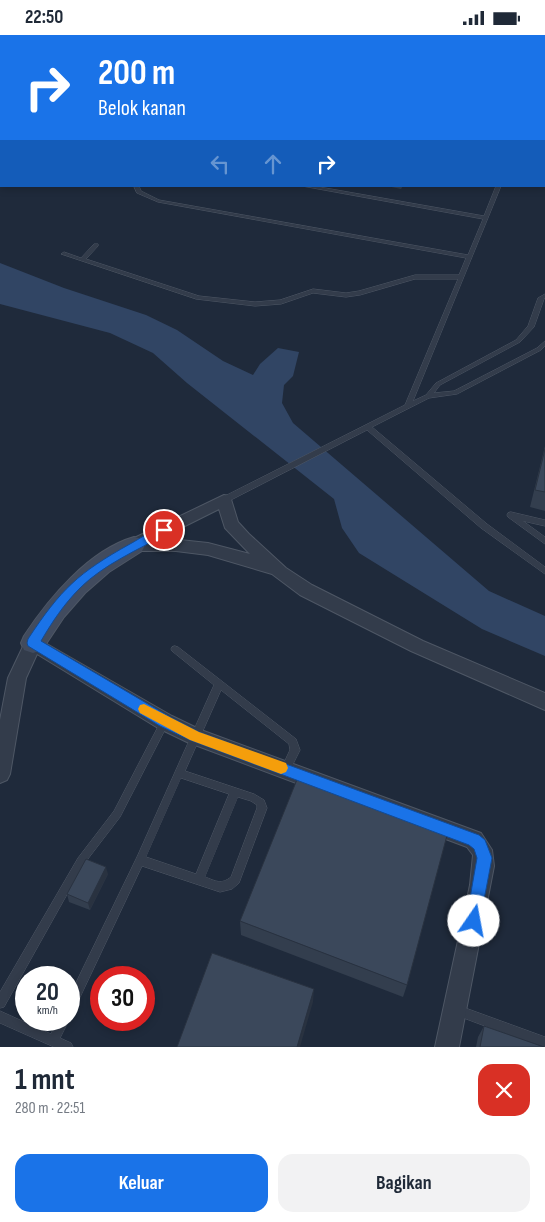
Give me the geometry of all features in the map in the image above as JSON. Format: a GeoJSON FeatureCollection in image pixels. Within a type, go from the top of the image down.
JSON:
{"type":"FeatureCollection","features":[{"type":"Feature","properties":{"kind":"street"},"geometry":{"type":"LineString","coordinates":[[0,774],[17,678],[33,643],[55,608],[76,585],[100,566],[134,545],[224,500],[231,524],[243,539],[280,572],[306,590],[434,654],[545,702]]}},
{"type":"Feature","properties":{"kind":"street"},"geometry":{"type":"LineString","coordinates":[[134,545],[165,543],[195,545],[224,551],[280,572]]}},
{"type":"Feature","properties":{"kind":"street"},"geometry":{"type":"LineString","coordinates":[[33,643],[165,721],[194,736],[450,829],[480,845],[485,858],[481,885],[447,1047]]}},
{"type":"Feature","properties":{"kind":"street"},"geometry":{"type":"LineString","coordinates":[[0,698],[17,678]]}},
{"type":"Feature","properties":{"kind":"lane"},"geometry":{"type":"LineString","coordinates":[[136,187],[139,192],[158,201],[469,257]]}},
{"type":"Feature","properties":{"kind":"lane"},"geometry":{"type":"LineString","coordinates":[[310,187],[485,217]]}},
{"type":"Feature","properties":{"kind":"lane"},"geometry":{"type":"LineString","coordinates":[[408,406],[499,187]]}},
{"type":"Feature","properties":{"kind":"lane"},"geometry":{"type":"LineString","coordinates":[[82,260],[96,245]]}},
{"type":"Feature","properties":{"kind":"lane"},"geometry":{"type":"LineString","coordinates":[[64,254],[198,298],[255,303],[281,302],[313,291],[346,295],[360,293],[415,277],[461,277]]}},
{"type":"Feature","properties":{"kind":"lane"},"geometry":{"type":"LineString","coordinates":[[428,396],[438,384],[518,341],[531,327],[544,297]]}},
{"type":"Feature","properties":{"kind":"lane"},"geometry":{"type":"LineString","coordinates":[[224,500],[428,396],[455,393],[539,349],[545,343]]}},
{"type":"Feature","properties":{"kind":"lane"},"geometry":{"type":"LineString","coordinates":[[368,427],[484,526],[545,571]]}},
{"type":"Feature","properties":{"kind":"lane"},"geometry":{"type":"LineString","coordinates":[[545,523],[511,515],[545,541]]}},
{"type":"Feature","properties":{"kind":"lane"},"geometry":{"type":"LineString","coordinates":[[175,649],[294,742],[295,751],[286,769]]}},
{"type":"Feature","properties":{"kind":"lane"},"geometry":{"type":"LineString","coordinates":[[80,985],[140,860],[194,736],[219,684]]}},
{"type":"Feature","properties":{"kind":"lane"},"geometry":{"type":"LineString","coordinates":[[0,1003],[81,861],[117,814],[165,721]]}},
{"type":"Feature","properties":{"kind":"lane"},"geometry":{"type":"LineString","coordinates":[[140,860],[220,887],[228,886],[235,880],[262,808],[261,803],[254,798],[179,773]]}},
{"type":"Feature","properties":{"kind":"lane"},"geometry":{"type":"LineString","coordinates":[[199,880],[235,792]]}},
{"type":"Feature","properties":{"kind":"lane"},"geometry":{"type":"LineString","coordinates":[[455,1009],[545,1043]]}},
{"type":"Feature","properties":{"kind":"lane"},"geometry":{"type":"LineString","coordinates":[[0,1017],[67,1047]]}},
{"type":"Feature","properties":{"kind":"lane"},"geometry":{"type":"LineString","coordinates":[[53,1041],[58,1031]]}},
{"type":"Feature","properties":{"kind":"water"},"geometry":{"type":"Polygon","coordinates":[[[0,263],[64,288],[146,315],[177,330],[223,361],[253,375],[260,364],[278,348],[299,352],[293,376],[284,385],[282,403],[293,423],[489,591],[545,616],[545,656],[482,629],[359,553],[342,528],[334,499],[187,383],[153,353],[110,333],[0,304],[0,263]]]}},
{"type":"Feature","properties":{"kind":"building"},"geometry":{"type":"Polygon","coordinates":[[[545,449],[545,492],[535,490],[545,449]]]}},
{"type":"Feature","properties":{"kind":"building"},"geometry":{"type":"Polygon","coordinates":[[[298,777],[449,828],[407,985],[240,921],[298,777]]]}},
{"type":"Feature","properties":{"kind":"building"},"geometry":{"type":"Polygon","coordinates":[[[86,859],[106,867],[88,903],[67,894],[86,859]]]}},
{"type":"Feature","properties":{"kind":"building"},"geometry":{"type":"Polygon","coordinates":[[[212,953],[314,989],[297,1047],[177,1047],[212,953]]]}},
{"type":"Feature","properties":{"kind":"building"},"geometry":{"type":"Polygon","coordinates":[[[484,1026],[544,1047],[480,1047],[484,1026]]]}},
{"type":"Feature","properties":{"kind":"slow traffic"},"geometry":{"type":"LineString","coordinates":[[144,709],[194,736],[281,768]]}},
{"type":"Feature","properties":{"kind":"route"},"geometry":{"type":"LineString","coordinates":[[164,530],[134,545],[100,566],[76,585],[55,608],[33,643],[165,721],[194,736],[450,829],[474,840],[480,845],[485,858],[474,921]]}}]}
